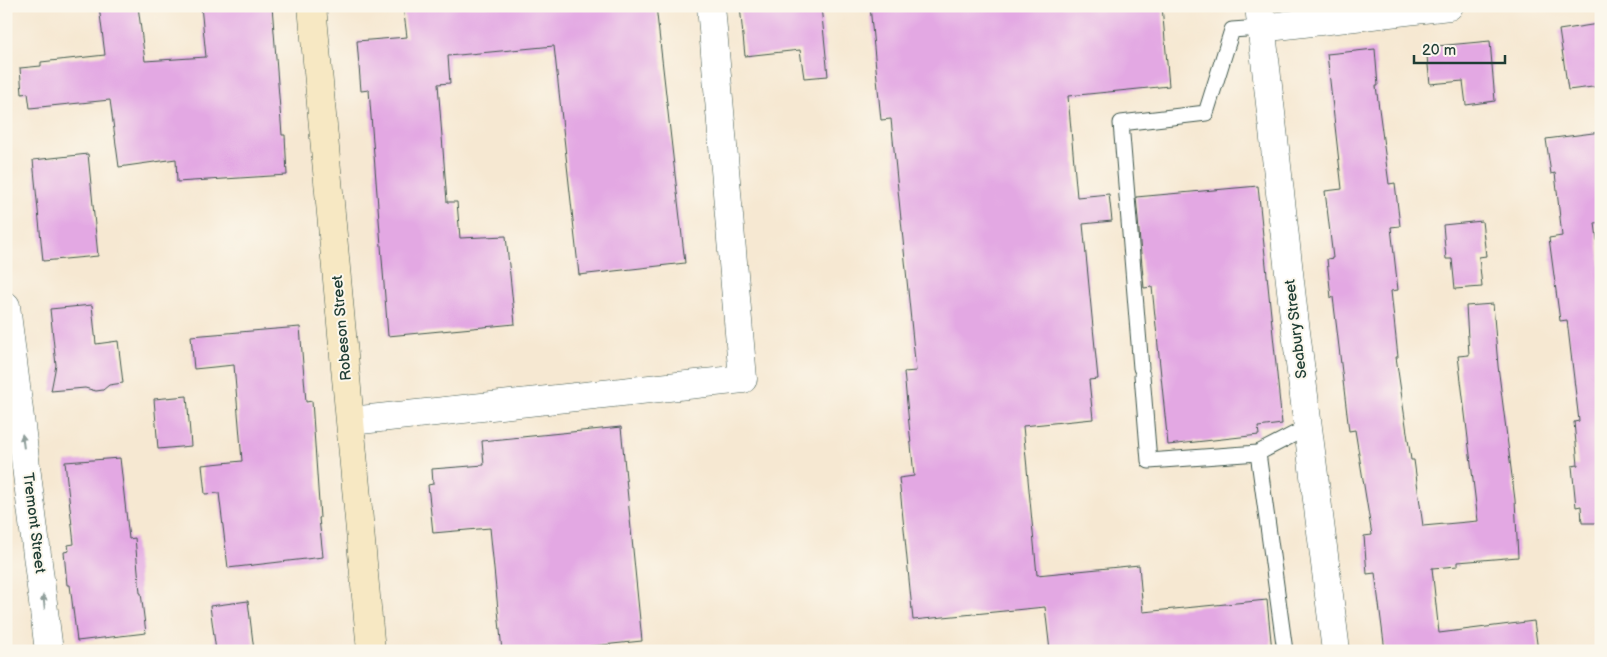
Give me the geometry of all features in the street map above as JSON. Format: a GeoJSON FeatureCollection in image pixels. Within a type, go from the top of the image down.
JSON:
{"type":"FeatureCollection","features":[{"type":"Feature","properties":{"kind":"main road","name":"Robeson Street"},"geometry":{"type":"LineString","coordinates":[[312,6],[371,651]]}},
{"type":"Feature","properties":{"kind":"street"},"geometry":{"type":"LineString","coordinates":[[351,421],[743,379],[711,6]]}},
{"type":"Feature","properties":{"kind":"street"},"geometry":{"type":"LineString","coordinates":[[1260,17],[1449,6]]}},
{"type":"Feature","properties":{"kind":"street","name":"Seabury Street"},"geometry":{"type":"LineString","coordinates":[[1260,17],[1336,651]]}},
{"type":"Feature","properties":{"kind":"street","name":"Tremont Street"},"geometry":{"type":"LineString","coordinates":[[6,306],[49,651]]}},
{"type":"Feature","properties":{"kind":"lane"},"geometry":{"type":"LineString","coordinates":[[1260,17],[1232,30],[1206,113],[1121,123],[1149,461],[1258,454],[1308,427]]}},
{"type":"Feature","properties":{"kind":"lane"},"geometry":{"type":"LineString","coordinates":[[1258,454],[1285,651]]}},
{"type":"Feature","properties":{"kind":"building"},"geometry":{"type":"Polygon","coordinates":[[[99,6],[138,6],[145,61],[206,57],[201,6],[272,6],[282,135],[285,135],[287,175],[177,182],[176,159],[119,167],[110,100],[30,108],[28,93],[22,94],[20,68],[41,66],[41,62],[105,55],[99,6]]]}},
{"type":"Feature","properties":{"kind":"building"},"geometry":{"type":"Polygon","coordinates":[[[403,6],[656,6],[685,263],[579,275],[554,46],[448,56],[450,83],[438,84],[447,202],[457,202],[460,238],[506,236],[515,324],[388,336],[369,90],[361,91],[357,41],[407,37],[403,6]]]}},
{"type":"Feature","properties":{"kind":"building"},"geometry":{"type":"Polygon","coordinates":[[[740,6],[821,6],[828,76],[804,78],[800,50],[745,56],[740,6]]]}},
{"type":"Feature","properties":{"kind":"building"},"geometry":{"type":"Polygon","coordinates":[[[870,6],[1162,6],[1169,86],[1068,96],[1077,197],[1109,194],[1112,221],[1083,224],[1098,379],[1089,380],[1093,419],[1023,426],[1037,575],[1139,565],[1143,612],[1267,600],[1272,651],[1050,651],[1045,607],[913,620],[899,478],[914,476],[904,372],[916,371],[891,119],[881,120],[870,6]]]}},
{"type":"Feature","properties":{"kind":"building"},"geometry":{"type":"Polygon","coordinates":[[[1598,24],[1601,41],[1601,86],[1568,90],[1559,30],[1598,24]]]}},
{"type":"Feature","properties":{"kind":"building"},"geometry":{"type":"Polygon","coordinates":[[[1490,41],[1495,101],[1466,105],[1463,81],[1430,84],[1426,47],[1490,41]]]}},
{"type":"Feature","properties":{"kind":"building"},"geometry":{"type":"Polygon","coordinates":[[[1375,49],[1378,86],[1376,86],[1389,184],[1395,183],[1400,226],[1391,227],[1398,290],[1391,291],[1398,357],[1396,357],[1411,460],[1414,460],[1423,526],[1478,521],[1458,356],[1469,355],[1466,306],[1493,304],[1498,366],[1515,500],[1518,557],[1458,562],[1458,566],[1432,568],[1439,633],[1534,621],[1538,651],[1385,651],[1375,573],[1367,574],[1364,536],[1372,535],[1355,430],[1349,431],[1333,297],[1331,298],[1327,259],[1333,258],[1325,191],[1342,189],[1327,54],[1375,49]]]}},
{"type":"Feature","properties":{"kind":"building"},"geometry":{"type":"Polygon","coordinates":[[[1601,132],[1601,222],[1595,223],[1601,271],[1601,523],[1582,523],[1581,506],[1576,507],[1572,466],[1578,465],[1574,422],[1579,421],[1567,320],[1560,321],[1549,238],[1562,236],[1555,173],[1551,174],[1546,139],[1601,132]]]}},
{"type":"Feature","properties":{"kind":"building"},"geometry":{"type":"Polygon","coordinates":[[[88,154],[98,256],[43,261],[33,160],[88,154]]]}},
{"type":"Feature","properties":{"kind":"building"},"geometry":{"type":"Polygon","coordinates":[[[1258,186],[1282,424],[1258,427],[1259,435],[1168,445],[1152,287],[1144,288],[1136,197],[1258,186]]]}},
{"type":"Feature","properties":{"kind":"building"},"geometry":{"type":"Polygon","coordinates":[[[1482,221],[1486,256],[1479,257],[1482,287],[1455,289],[1452,259],[1446,259],[1443,225],[1482,221]]]}},
{"type":"Feature","properties":{"kind":"building"},"geometry":{"type":"Polygon","coordinates":[[[92,305],[96,344],[118,341],[123,383],[109,385],[103,390],[96,391],[85,388],[51,391],[56,365],[50,309],[92,305]]]}},
{"type":"Feature","properties":{"kind":"building"},"geometry":{"type":"Polygon","coordinates":[[[300,327],[306,402],[312,401],[323,557],[228,568],[219,493],[205,494],[202,465],[242,461],[234,365],[194,369],[191,336],[300,327]]]}},
{"type":"Feature","properties":{"kind":"building"},"geometry":{"type":"Polygon","coordinates":[[[187,396],[191,446],[158,449],[154,399],[187,396]]]}},
{"type":"Feature","properties":{"kind":"building"},"geometry":{"type":"Polygon","coordinates":[[[621,427],[642,641],[542,651],[502,651],[490,528],[433,533],[428,485],[433,484],[432,469],[484,465],[482,441],[621,427]]]}},
{"type":"Feature","properties":{"kind":"building"},"geometry":{"type":"Polygon","coordinates":[[[120,458],[129,539],[135,538],[146,633],[77,641],[70,585],[67,585],[64,552],[69,551],[68,545],[74,544],[65,462],[120,458]]]}},
{"type":"Feature","properties":{"kind":"building"},"geometry":{"type":"Polygon","coordinates":[[[248,601],[254,651],[216,651],[210,606],[248,601]]]}}]}
